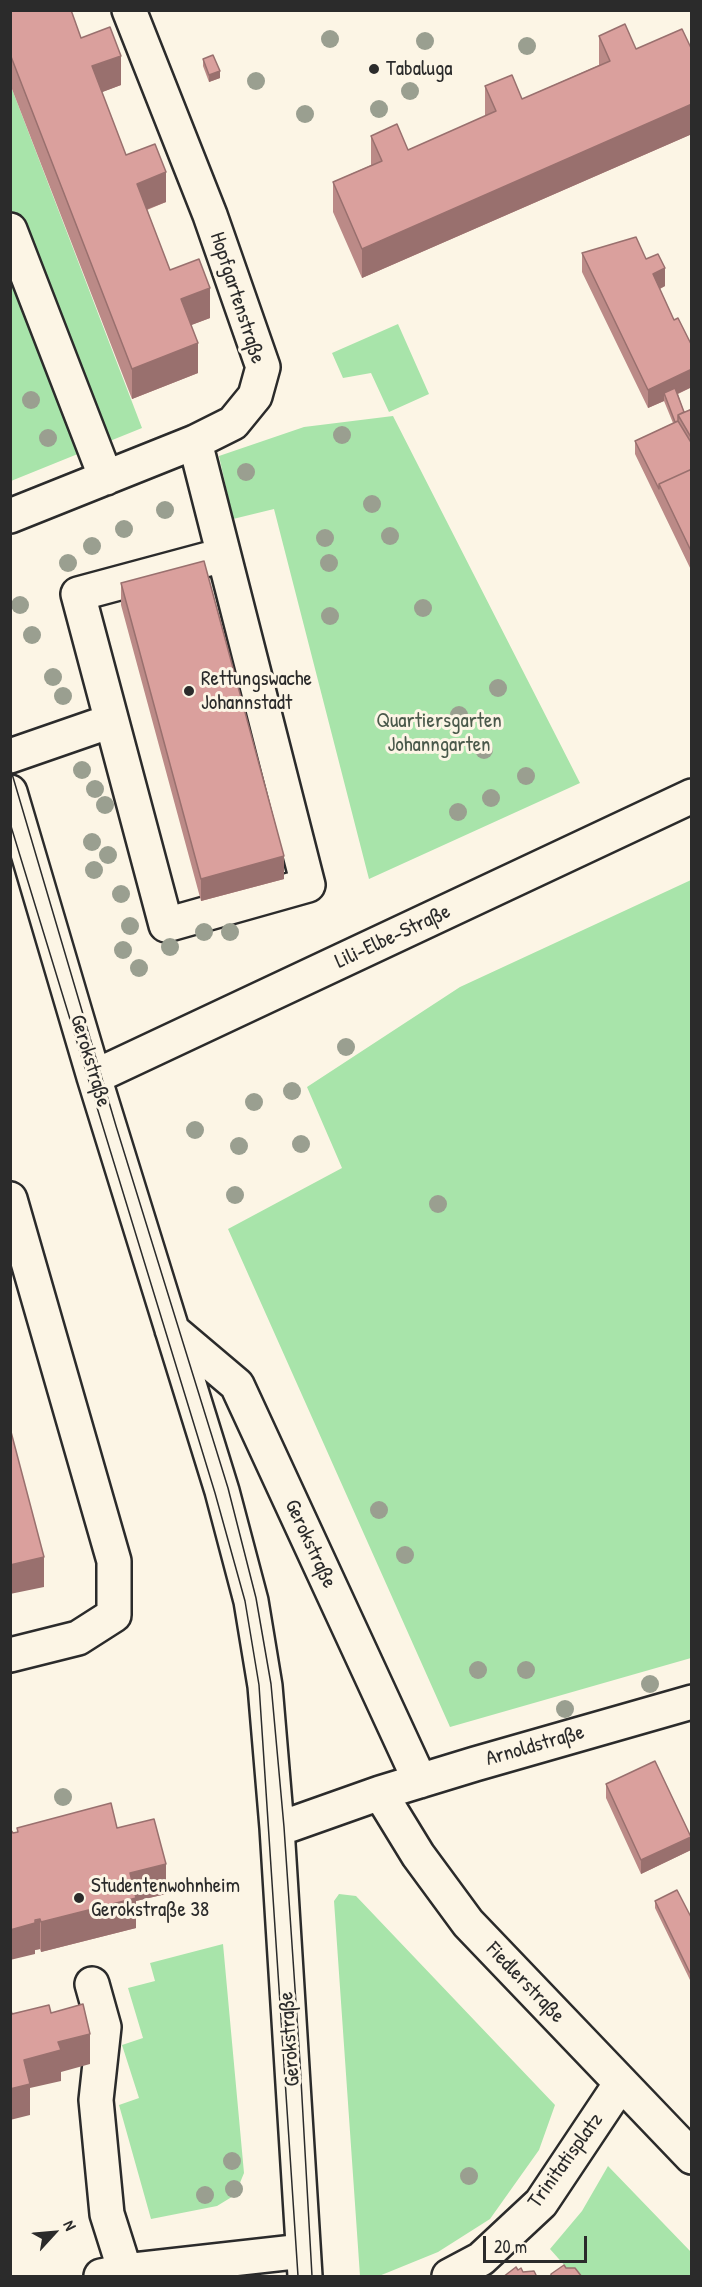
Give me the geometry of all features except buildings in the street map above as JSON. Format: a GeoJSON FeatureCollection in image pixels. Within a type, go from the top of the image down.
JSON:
{"type":"FeatureCollection","features":[{"type":"Feature","properties":{"kind":"street","name":"Hopfgartenstraße"},"geometry":{"type":"LineString","coordinates":[[10,516],[195,442],[233,423],[255,396],[262,367],[210,214],[129,10]]}},
{"type":"Feature","properties":{"kind":"street"},"geometry":{"type":"LineString","coordinates":[[10,230],[106,478]]}},
{"type":"Feature","properties":{"kind":"street"},"geometry":{"type":"LineString","coordinates":[[195,442],[308,885],[166,925],[78,594],[223,555]]}},
{"type":"Feature","properties":{"kind":"street"},"geometry":{"type":"LineString","coordinates":[[10,756],[111,721]]}},
{"type":"Feature","properties":{"kind":"street","name":"Gerokstraße"},"geometry":{"type":"LineString","coordinates":[[10,792],[94,1077],[225,1502],[251,1600],[265,1686],[277,1828],[304,2264]]}},
{"type":"Feature","properties":{"kind":"street","name":"Lili-Elbe-Straße"},"geometry":{"type":"LineString","coordinates":[[94,1077],[692,796]]}},
{"type":"Feature","properties":{"kind":"street"},"geometry":{"type":"LineString","coordinates":[[10,1199],[114,1561],[114,1615],[78,1638],[10,1655]]}},
{"type":"Feature","properties":{"kind":"street","name":"Gerokstraße"},"geometry":{"type":"LineString","coordinates":[[172,1330],[237,1385],[420,1781]]}},
{"type":"Feature","properties":{"kind":"street","name":"Arnoldstraße"},"geometry":{"type":"LineString","coordinates":[[380,1793],[692,1702]]}},
{"type":"Feature","properties":{"kind":"street"},"geometry":{"type":"LineString","coordinates":[[277,1828],[380,1793]]}},
{"type":"Feature","properties":{"kind":"street","name":"Fiedlerstraße"},"geometry":{"type":"LineString","coordinates":[[380,1793],[418,1855],[468,1923],[692,2157]]}},
{"type":"Feature","properties":{"kind":"street"},"geometry":{"type":"LineString","coordinates":[[92,1983],[104,2027],[96,2100],[113,2274],[304,2264]]}},
{"type":"Feature","properties":{"kind":"street","name":"Trinitatisplatz"},"geometry":{"type":"LineString","coordinates":[[449,2277],[481,2259],[541,2203],[621,2083]]}},
{"type":"Feature","properties":{"kind":"green space"},"geometry":{"type":"Polygon","coordinates":[[[10,84],[142,428],[11,481],[10,481],[10,84]]]}},
{"type":"Feature","properties":{"kind":"green space"},"geometry":{"type":"Polygon","coordinates":[[[398,324],[429,394],[389,412],[371,373],[343,378],[332,353],[398,324]]]}},
{"type":"Feature","properties":{"kind":"green space","name":"Quartiersgarten Johanngarten"},"geometry":{"type":"Polygon","coordinates":[[[393,416],[580,783],[369,879],[274,509],[233,519],[219,456],[304,427],[393,416]]]}},
{"type":"Feature","properties":{"kind":"green space"},"geometry":{"type":"Polygon","coordinates":[[[691,880],[691,1658],[450,1727],[228,1229],[342,1168],[307,1087],[460,987],[691,880]]]}},
{"type":"Feature","properties":{"kind":"green space"},"geometry":{"type":"Polygon","coordinates":[[[339,1894],[356,1896],[555,2105],[539,2150],[490,2219],[438,2252],[379,2276],[360,2276],[334,1901],[339,1894]]]}},
{"type":"Feature","properties":{"kind":"green space"},"geometry":{"type":"Polygon","coordinates":[[[223,1944],[244,2173],[235,2195],[217,2206],[151,2219],[119,2105],[139,2098],[122,2045],[143,2038],[128,1988],[155,1981],[150,1963],[223,1944]]]}},
{"type":"Feature","properties":{"kind":"green space"},"geometry":{"type":"Polygon","coordinates":[[[608,2166],[691,2252],[691,2276],[574,2276],[550,2249],[582,2211],[608,2166]]]}},
{"type":"Feature","properties":{"kind":"tram line"},"geometry":{"type":"LineString","coordinates":[[10,767],[116,1126],[228,1488],[256,1598],[271,1684],[284,1827],[312,2276]]}},
{"type":"Feature","properties":{"kind":"tram line"},"geometry":{"type":"LineString","coordinates":[[10,823],[215,1493],[245,1601],[259,1685],[298,2276]]}},
{"type":"Feature","properties":{"kind":"place","name":"Tabaluga"},"geometry":{"type":"Point","coordinates":[374,69]}},
{"type":"Feature","properties":{"kind":"place","name":"Rettungswache Johannstadt"},"geometry":{"type":"Point","coordinates":[189,691]}},
{"type":"Feature","properties":{"kind":"place","name":"Studentenwohnheim Gerokstraße 38"},"geometry":{"type":"Point","coordinates":[79,1898]}}]}
